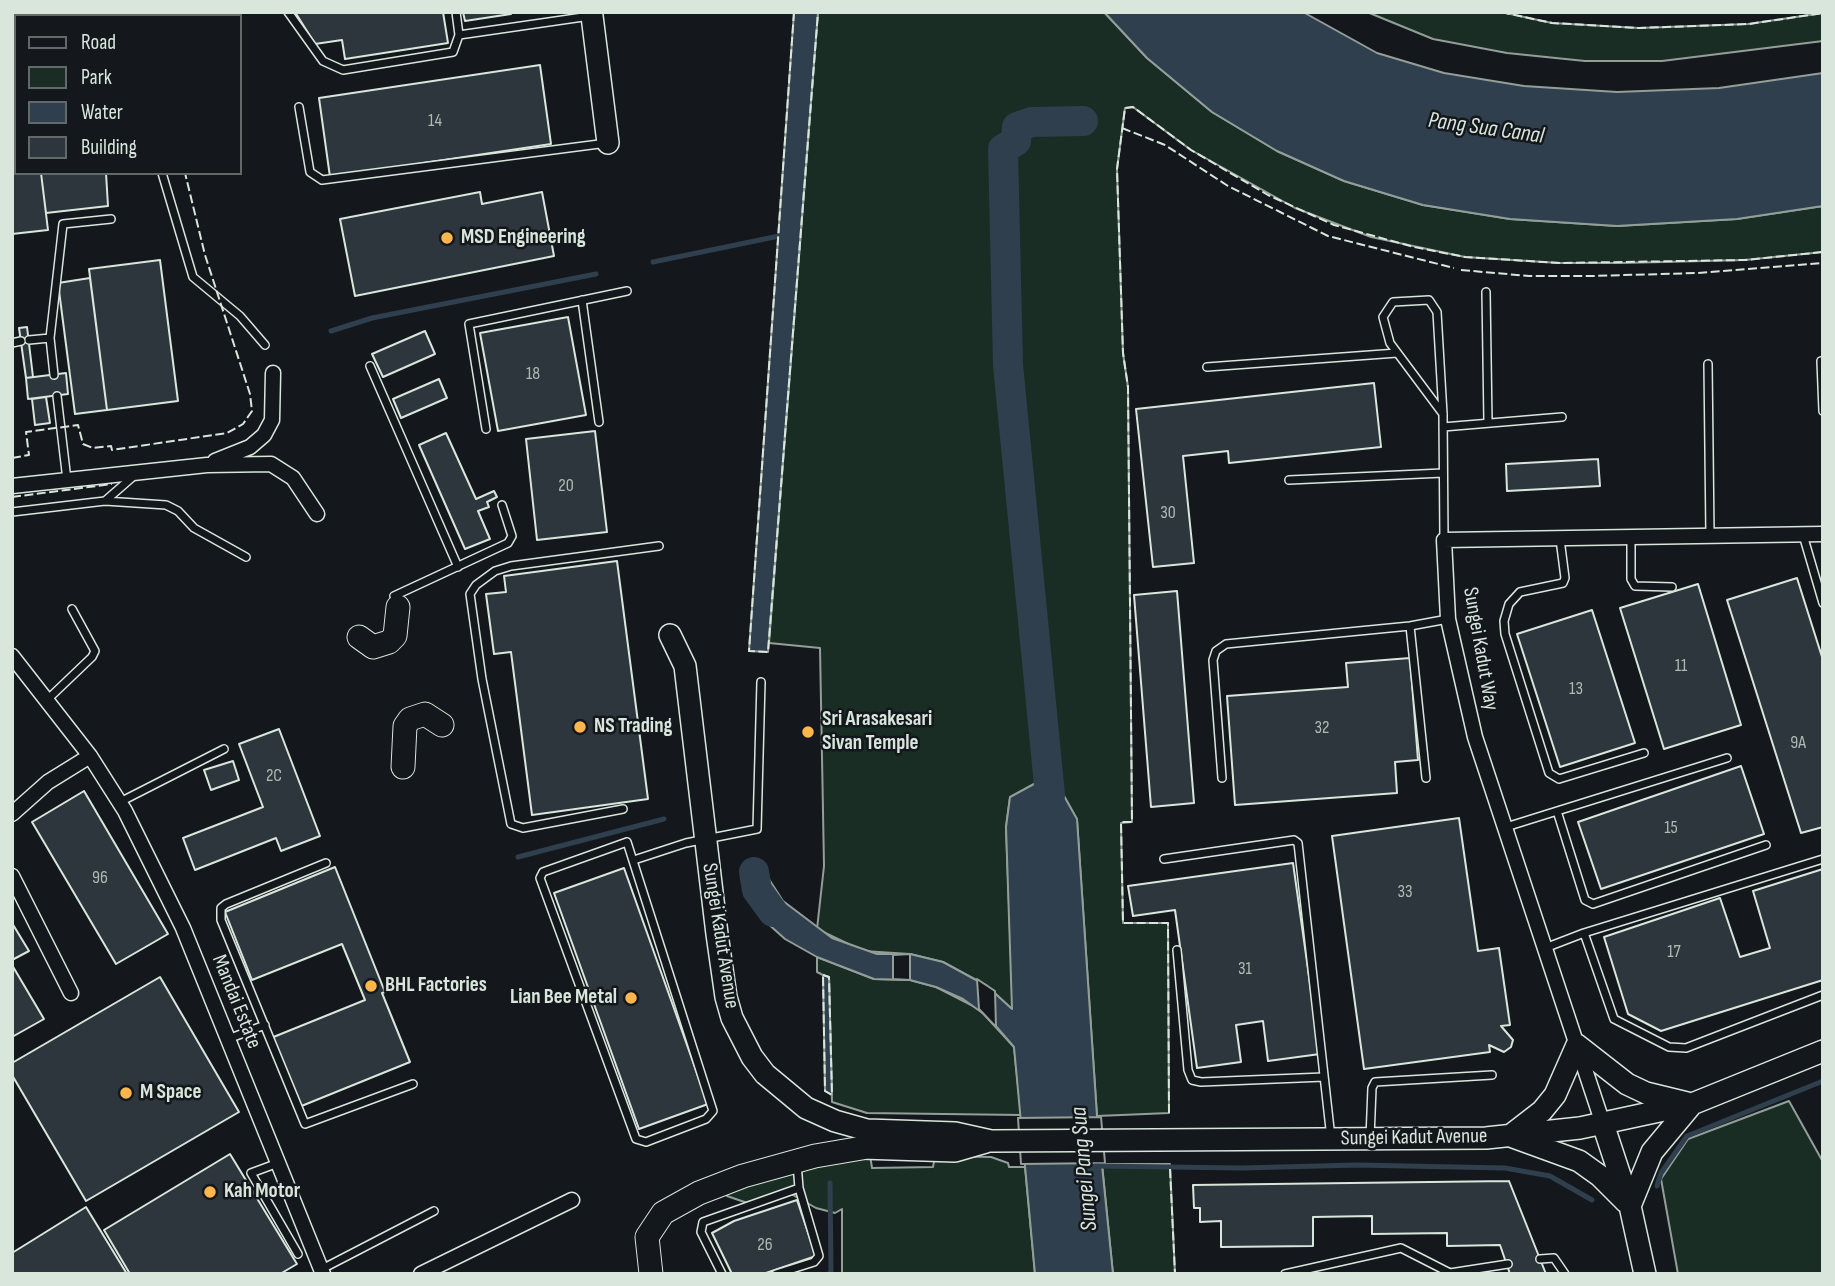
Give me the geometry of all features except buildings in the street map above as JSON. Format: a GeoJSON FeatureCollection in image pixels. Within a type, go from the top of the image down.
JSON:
{"type":"FeatureCollection","features":[{"type":"Feature","properties":{"kind":"main road"},"geometry":{"type":"LineString","coordinates":[[359,638],[373,647],[388,642],[395,636],[396,601]]}},
{"type":"Feature","properties":{"kind":"main road"},"geometry":{"type":"LineString","coordinates":[[403,767],[405,726],[410,719],[425,714],[442,725]]}},
{"type":"Feature","properties":{"kind":"main road"},"geometry":{"type":"LineString","coordinates":[[651,1274],[647,1237],[663,1213],[710,1188],[797,1160],[862,1148]]}},
{"type":"Feature","properties":{"kind":"street"},"geometry":{"type":"LineString","coordinates":[[592,16],[608,143]]}},
{"type":"Feature","properties":{"kind":"street"},"geometry":{"type":"LineString","coordinates":[[207,465],[250,447],[264,435],[272,420],[273,373]]}},
{"type":"Feature","properties":{"kind":"street"},"geometry":{"type":"LineString","coordinates":[[12,486],[207,465],[271,464],[293,478],[317,514]]}},
{"type":"Feature","properties":{"kind":"street"},"geometry":{"type":"LineString","coordinates":[[1444,540],[1823,534]]}},
{"type":"Feature","properties":{"kind":"street","name":"Sungei Kadut Way"},"geometry":{"type":"LineString","coordinates":[[1444,540],[1448,619],[1475,737],[1603,1124]]}},
{"type":"Feature","properties":{"kind":"street","name":"Sungei Kadut Avenue"},"geometry":{"type":"LineString","coordinates":[[670,635],[685,666],[726,997],[741,1038],[765,1074],[806,1108],[848,1125],[867,1130],[955,1133],[1000,1141],[1509,1136],[1603,1124],[1692,1104],[1823,1051]]}},
{"type":"Feature","properties":{"kind":"street","name":"Mandai Estate"},"geometry":{"type":"LineString","coordinates":[[12,656],[90,756],[120,802],[183,928],[322,1271]]}},
{"type":"Feature","properties":{"kind":"street"},"geometry":{"type":"LineString","coordinates":[[12,814],[48,782],[90,756]]}},
{"type":"Feature","properties":{"kind":"street"},"geometry":{"type":"LineString","coordinates":[[12,876],[71,993]]}},
{"type":"Feature","properties":{"kind":"street"},"geometry":{"type":"LineString","coordinates":[[1509,1136],[1542,1111],[1555,1095],[1577,1045],[1627,1084],[1646,1093],[1692,1104],[1652,1152],[1630,1206]]}},
{"type":"Feature","properties":{"kind":"street"},"geometry":{"type":"LineString","coordinates":[[1603,1124],[1630,1206],[1645,1274]]}},
{"type":"Feature","properties":{"kind":"street"},"geometry":{"type":"LineString","coordinates":[[1509,1136],[1579,1161],[1600,1176],[1630,1206]]}},
{"type":"Feature","properties":{"kind":"street","name":"Sungei Kadut Avenue"},"geometry":{"type":"LineString","coordinates":[[862,1148],[955,1151],[1000,1141]]}},
{"type":"Feature","properties":{"kind":"street"},"geometry":{"type":"LineString","coordinates":[[421,1274],[572,1200]]}},
{"type":"Feature","properties":{"kind":"lane"},"geometry":{"type":"LineString","coordinates":[[288,12],[323,61],[343,70],[453,52],[459,35],[456,12]]}},
{"type":"Feature","properties":{"kind":"lane"},"geometry":{"type":"LineString","coordinates":[[459,35],[592,16]]}},
{"type":"Feature","properties":{"kind":"lane"},"geometry":{"type":"LineString","coordinates":[[299,107],[310,172],[322,180],[608,143]]}},
{"type":"Feature","properties":{"kind":"lane"},"geometry":{"type":"LineString","coordinates":[[163,175],[193,277],[240,316],[265,345]]}},
{"type":"Feature","properties":{"kind":"lane"},"geometry":{"type":"LineString","coordinates":[[54,374],[50,338],[63,224],[111,219]]}},
{"type":"Feature","properties":{"kind":"lane"},"geometry":{"type":"LineString","coordinates":[[486,429],[469,324],[627,291]]}},
{"type":"Feature","properties":{"kind":"lane"},"geometry":{"type":"LineString","coordinates":[[1486,292],[1488,423]]}},
{"type":"Feature","properties":{"kind":"lane"},"geometry":{"type":"LineString","coordinates":[[582,300],[599,422]]}},
{"type":"Feature","properties":{"kind":"lane"},"geometry":{"type":"LineString","coordinates":[[1443,414],[1390,343],[1383,317],[1388,307],[1401,300],[1429,300],[1437,312],[1443,414],[1444,540]]}},
{"type":"Feature","properties":{"kind":"lane"},"geometry":{"type":"LineString","coordinates":[[12,343],[50,338]]}},
{"type":"Feature","properties":{"kind":"lane"},"geometry":{"type":"LineString","coordinates":[[1207,367],[1397,353]]}},
{"type":"Feature","properties":{"kind":"lane"},"geometry":{"type":"LineString","coordinates":[[1821,361],[1823,411]]}},
{"type":"Feature","properties":{"kind":"lane"},"geometry":{"type":"LineString","coordinates":[[1708,364],[1710,535]]}},
{"type":"Feature","properties":{"kind":"lane"},"geometry":{"type":"LineString","coordinates":[[370,366],[458,568]]}},
{"type":"Feature","properties":{"kind":"lane"},"geometry":{"type":"LineString","coordinates":[[57,396],[67,480]]}},
{"type":"Feature","properties":{"kind":"lane"},"geometry":{"type":"LineString","coordinates":[[1443,427],[1562,417]]}},
{"type":"Feature","properties":{"kind":"lane"},"geometry":{"type":"LineString","coordinates":[[105,501],[139,472]]}},
{"type":"Feature","properties":{"kind":"lane"},"geometry":{"type":"LineString","coordinates":[[1289,480],[1443,473]]}},
{"type":"Feature","properties":{"kind":"lane"},"geometry":{"type":"LineString","coordinates":[[12,512],[105,501],[166,505],[178,511],[194,528],[246,557]]}},
{"type":"Feature","properties":{"kind":"lane"},"geometry":{"type":"LineString","coordinates":[[396,601],[508,543],[512,536],[502,505]]}},
{"type":"Feature","properties":{"kind":"lane"},"geometry":{"type":"LineString","coordinates":[[1803,534],[1823,603]]}},
{"type":"Feature","properties":{"kind":"lane"},"geometry":{"type":"LineString","coordinates":[[1631,537],[1632,579],[1635,586],[1672,587]]}},
{"type":"Feature","properties":{"kind":"lane"},"geometry":{"type":"LineString","coordinates":[[1560,538],[1563,583],[1520,592],[1509,604],[1504,621],[1505,634],[1549,773],[1559,779],[1644,753]]}},
{"type":"Feature","properties":{"kind":"lane"},"geometry":{"type":"LineString","coordinates":[[623,808],[523,828],[511,824],[482,679],[470,594],[475,584],[495,571],[510,566],[659,545]]}},
{"type":"Feature","properties":{"kind":"lane"},"geometry":{"type":"LineString","coordinates":[[47,700],[92,657],[94,651],[72,609]]}},
{"type":"Feature","properties":{"kind":"lane"},"geometry":{"type":"LineString","coordinates":[[1222,778],[1213,660],[1216,651],[1226,644],[1410,626],[1448,619]]}},
{"type":"Feature","properties":{"kind":"lane"},"geometry":{"type":"LineString","coordinates":[[1410,626],[1426,778]]}},
{"type":"Feature","properties":{"kind":"lane"},"geometry":{"type":"LineString","coordinates":[[634,860],[705,839],[757,829],[761,682]]}},
{"type":"Feature","properties":{"kind":"lane"},"geometry":{"type":"LineString","coordinates":[[120,802],[224,749]]}},
{"type":"Feature","properties":{"kind":"lane"},"geometry":{"type":"LineString","coordinates":[[1506,827],[1727,758]]}},
{"type":"Feature","properties":{"kind":"lane"},"geometry":{"type":"LineString","coordinates":[[1557,811],[1585,900],[1593,904],[1766,845]]}},
{"type":"Feature","properties":{"kind":"lane"},"geometry":{"type":"LineString","coordinates":[[1164,859],[1294,840],[1298,843],[1331,1139]]}},
{"type":"Feature","properties":{"kind":"lane"},"geometry":{"type":"LineString","coordinates":[[627,842],[634,860],[713,1111],[706,1119],[642,1143],[636,1139],[540,878],[543,872],[627,842]]}},
{"type":"Feature","properties":{"kind":"lane"},"geometry":{"type":"LineString","coordinates":[[1545,948],[1584,933],[1823,859]]}},
{"type":"Feature","properties":{"kind":"lane"},"geometry":{"type":"LineString","coordinates":[[326,863],[221,908],[221,920],[305,1124],[413,1084]]}},
{"type":"Feature","properties":{"kind":"lane"},"geometry":{"type":"LineString","coordinates":[[1584,933],[1614,1018],[1675,1048],[1686,1048],[1823,995]]}},
{"type":"Feature","properties":{"kind":"lane"},"geometry":{"type":"LineString","coordinates":[[1177,950],[1188,1070],[1192,1080],[1201,1082],[1324,1077]]}},
{"type":"Feature","properties":{"kind":"lane"},"geometry":{"type":"LineString","coordinates":[[228,1039],[265,1025]]}},
{"type":"Feature","properties":{"kind":"lane"},"geometry":{"type":"LineString","coordinates":[[1370,1139],[1372,1088],[1375,1082],[1492,1075]]}},
{"type":"Feature","properties":{"kind":"lane"},"geometry":{"type":"LineString","coordinates":[[776,1274],[814,1262],[820,1255],[799,1188],[797,1160]]}},
{"type":"Feature","properties":{"kind":"lane"},"geometry":{"type":"LineString","coordinates":[[279,1163],[251,1173],[298,1254]]}},
{"type":"Feature","properties":{"kind":"lane"},"geometry":{"type":"LineString","coordinates":[[722,1274],[701,1232],[703,1222],[799,1188]]}},
{"type":"Feature","properties":{"kind":"lane"},"geometry":{"type":"LineString","coordinates":[[322,1271],[434,1211]]}},
{"type":"Feature","properties":{"kind":"lane"},"geometry":{"type":"LineString","coordinates":[[1285,1274],[1401,1248],[1450,1273],[1508,1264]]}},
{"type":"Feature","properties":{"kind":"lane"},"geometry":{"type":"LineString","coordinates":[[1540,1259],[1554,1258],[1564,1274]]}},
{"type":"Feature","properties":{"kind":"green space"},"geometry":{"type":"Polygon","coordinates":[[[818,12],[1104,12],[1147,58],[1212,112],[1277,151],[1344,181],[1423,205],[1510,219],[1617,226],[1737,219],[1823,206],[1823,252],[1745,260],[1622,263],[1560,263],[1465,257],[1371,237],[1295,208],[1191,150],[1133,107],[1125,108],[1117,169],[1123,353],[1128,387],[1132,822],[1121,823],[1123,923],[1168,923],[1169,1113],[1097,1116],[1077,820],[1059,787],[1053,756],[1044,756],[1043,779],[1010,798],[1006,827],[1013,1010],[987,986],[943,962],[910,954],[863,951],[817,929],[824,866],[820,648],[769,643],[818,12]]]}},
{"type":"Feature","properties":{"kind":"green space"},"geometry":{"type":"Polygon","coordinates":[[[1367,12],[1501,12],[1552,23],[1639,28],[1748,24],[1823,13],[1823,41],[1662,61],[1585,61],[1507,53],[1433,39],[1367,12]]]}},
{"type":"Feature","properties":{"kind":"green space"},"geometry":{"type":"Polygon","coordinates":[[[817,957],[874,979],[910,980],[936,987],[979,1009],[1014,1047],[1021,1115],[867,1113],[832,1102],[829,978],[817,972],[817,957]]]}},
{"type":"Feature","properties":{"kind":"green space"},"geometry":{"type":"Polygon","coordinates":[[[1789,1101],[1823,1162],[1823,1274],[1678,1274],[1661,1179],[1688,1139],[1789,1101]]]}},
{"type":"Feature","properties":{"kind":"green space"},"geometry":{"type":"Polygon","coordinates":[[[870,1155],[872,1168],[933,1167],[935,1156],[991,1157],[1008,1163],[1009,1167],[1025,1167],[1035,1274],[842,1274],[842,1209],[835,1213],[816,1208],[791,1194],[756,1206],[727,1196],[727,1189],[777,1172],[870,1155]]]}},
{"type":"Feature","properties":{"kind":"green space"},"geometry":{"type":"Polygon","coordinates":[[[1102,1164],[1170,1164],[1175,1274],[1113,1274],[1102,1164]]]}},
{"type":"Feature","properties":{"kind":"water"},"geometry":{"type":"Polygon","coordinates":[[[794,12],[818,12],[768,652],[749,651],[794,12]]]}},
{"type":"Feature","properties":{"kind":"water","name":"Pang Sua Canal"},"geometry":{"type":"Polygon","coordinates":[[[1104,12],[1303,12],[1377,53],[1444,73],[1524,86],[1617,92],[1719,88],[1823,73],[1823,206],[1737,219],[1617,226],[1510,219],[1423,205],[1344,181],[1277,151],[1212,112],[1147,58],[1104,12]]]}},
{"type":"Feature","properties":{"kind":"water","name":"Sungei Pang Sua"},"geometry":{"type":"Polygon","coordinates":[[[1044,756],[1054,756],[1059,787],[1077,819],[1097,1116],[1113,1274],[1035,1274],[1014,1047],[988,1017],[963,999],[936,987],[910,980],[874,979],[817,957],[785,939],[766,922],[750,896],[745,880],[765,873],[783,901],[832,938],[877,954],[910,954],[943,962],[987,986],[1012,1009],[1006,827],[1010,797],[1043,779],[1044,756]]]}},
{"type":"Feature","properties":{"kind":"water"},"geometry":{"type":"Polygon","coordinates":[[[823,975],[829,977],[832,1095],[825,1091],[823,975]]]}},
{"type":"Feature","properties":{"kind":"pier"},"geometry":{"type":"Polygon","coordinates":[[[910,954],[910,980],[893,979],[893,955],[910,954]]]}},
{"type":"Feature","properties":{"kind":"pier"},"geometry":{"type":"Polygon","coordinates":[[[977,979],[995,991],[996,1027],[979,1009],[977,979]]]}},
{"type":"Feature","properties":{"kind":"pier"},"geometry":{"type":"Polygon","coordinates":[[[1101,1117],[1105,1163],[1021,1164],[1018,1118],[1101,1117]]]}},
{"type":"Feature","properties":{"kind":"waterway"},"geometry":{"type":"LineString","coordinates":[[1050,795],[1008,365],[1003,149],[1016,141],[1017,127],[1032,122],[1083,121]]}},
{"type":"Feature","properties":{"kind":"waterway"},"geometry":{"type":"LineString","coordinates":[[653,262],[784,235]]}},
{"type":"Feature","properties":{"kind":"waterway"},"geometry":{"type":"LineString","coordinates":[[331,331],[372,318],[596,274]]}},
{"type":"Feature","properties":{"kind":"waterway"},"geometry":{"type":"LineString","coordinates":[[518,857],[664,819]]}},
{"type":"Feature","properties":{"kind":"waterway"},"geometry":{"type":"LineString","coordinates":[[754,872],[757,890],[773,912]]}},
{"type":"Feature","properties":{"kind":"waterway"},"geometry":{"type":"LineString","coordinates":[[1657,1186],[1661,1173],[1687,1136],[1823,1081]]}},
{"type":"Feature","properties":{"kind":"waterway","name":"Sungei Pang Sua"},"geometry":{"type":"LineString","coordinates":[[1095,1166],[1242,1168],[1357,1165],[1505,1168],[1550,1176],[1592,1200]]}},
{"type":"Feature","properties":{"kind":"waterway"},"geometry":{"type":"LineString","coordinates":[[828,1274],[831,1273],[830,1183]]}},
{"type":"Feature","properties":{"kind":"fence"},"geometry":{"type":"LineString","coordinates":[[794,12],[749,651],[768,652],[818,12]]}},
{"type":"Feature","properties":{"kind":"fence"},"geometry":{"type":"LineString","coordinates":[[1501,12],[1552,23],[1639,28],[1749,24],[1823,13]]}},
{"type":"Feature","properties":{"kind":"fence"},"geometry":{"type":"LineString","coordinates":[[1169,1113],[1168,923],[1123,923],[1121,822],[1132,822],[1128,387],[1123,353],[1117,169],[1125,108],[1133,107],[1191,150],[1268,195],[1334,225],[1414,247],[1465,257],[1560,263],[1745,260],[1823,252]]}},
{"type":"Feature","properties":{"kind":"fence"},"geometry":{"type":"LineString","coordinates":[[1122,128],[1165,145],[1228,186],[1328,236],[1454,268]]}},
{"type":"Feature","properties":{"kind":"fence"},"geometry":{"type":"LineString","coordinates":[[12,458],[29,455],[26,432],[78,425],[83,444],[93,448],[111,446],[112,450],[227,433],[243,424],[252,411],[250,394],[205,255],[185,175]]}},
{"type":"Feature","properties":{"kind":"fence"},"geometry":{"type":"LineString","coordinates":[[1461,270],[1529,276],[1592,276],[1697,273],[1823,263]]}},
{"type":"Feature","properties":{"kind":"fence"},"geometry":{"type":"LineString","coordinates":[[12,497],[112,484]]}},
{"type":"Feature","properties":{"kind":"fence"},"geometry":{"type":"LineString","coordinates":[[823,975],[829,977],[832,1095],[825,1091],[823,975]]}},
{"type":"Feature","properties":{"kind":"fence"},"geometry":{"type":"LineString","coordinates":[[1170,1169],[1175,1274]]}},
{"type":"Feature","properties":{"kind":"place","name":"MSD Engineering"},"geometry":{"type":"Point","coordinates":[447,238]}},
{"type":"Feature","properties":{"kind":"place","name":"NS Trading"},"geometry":{"type":"Point","coordinates":[580,727]}},
{"type":"Feature","properties":{"kind":"place","name":"Sri Arasakesari Sivan Temple"},"geometry":{"type":"Point","coordinates":[808,732]}},
{"type":"Feature","properties":{"kind":"place","name":"BHL Factories"},"geometry":{"type":"Point","coordinates":[371,986]}},
{"type":"Feature","properties":{"kind":"place","name":"Lian Bee Metal"},"geometry":{"type":"Point","coordinates":[631,998]}},
{"type":"Feature","properties":{"kind":"place","name":"M Space"},"geometry":{"type":"Point","coordinates":[126,1093]}},
{"type":"Feature","properties":{"kind":"place","name":"Kah Motor"},"geometry":{"type":"Point","coordinates":[210,1192]}}]}
